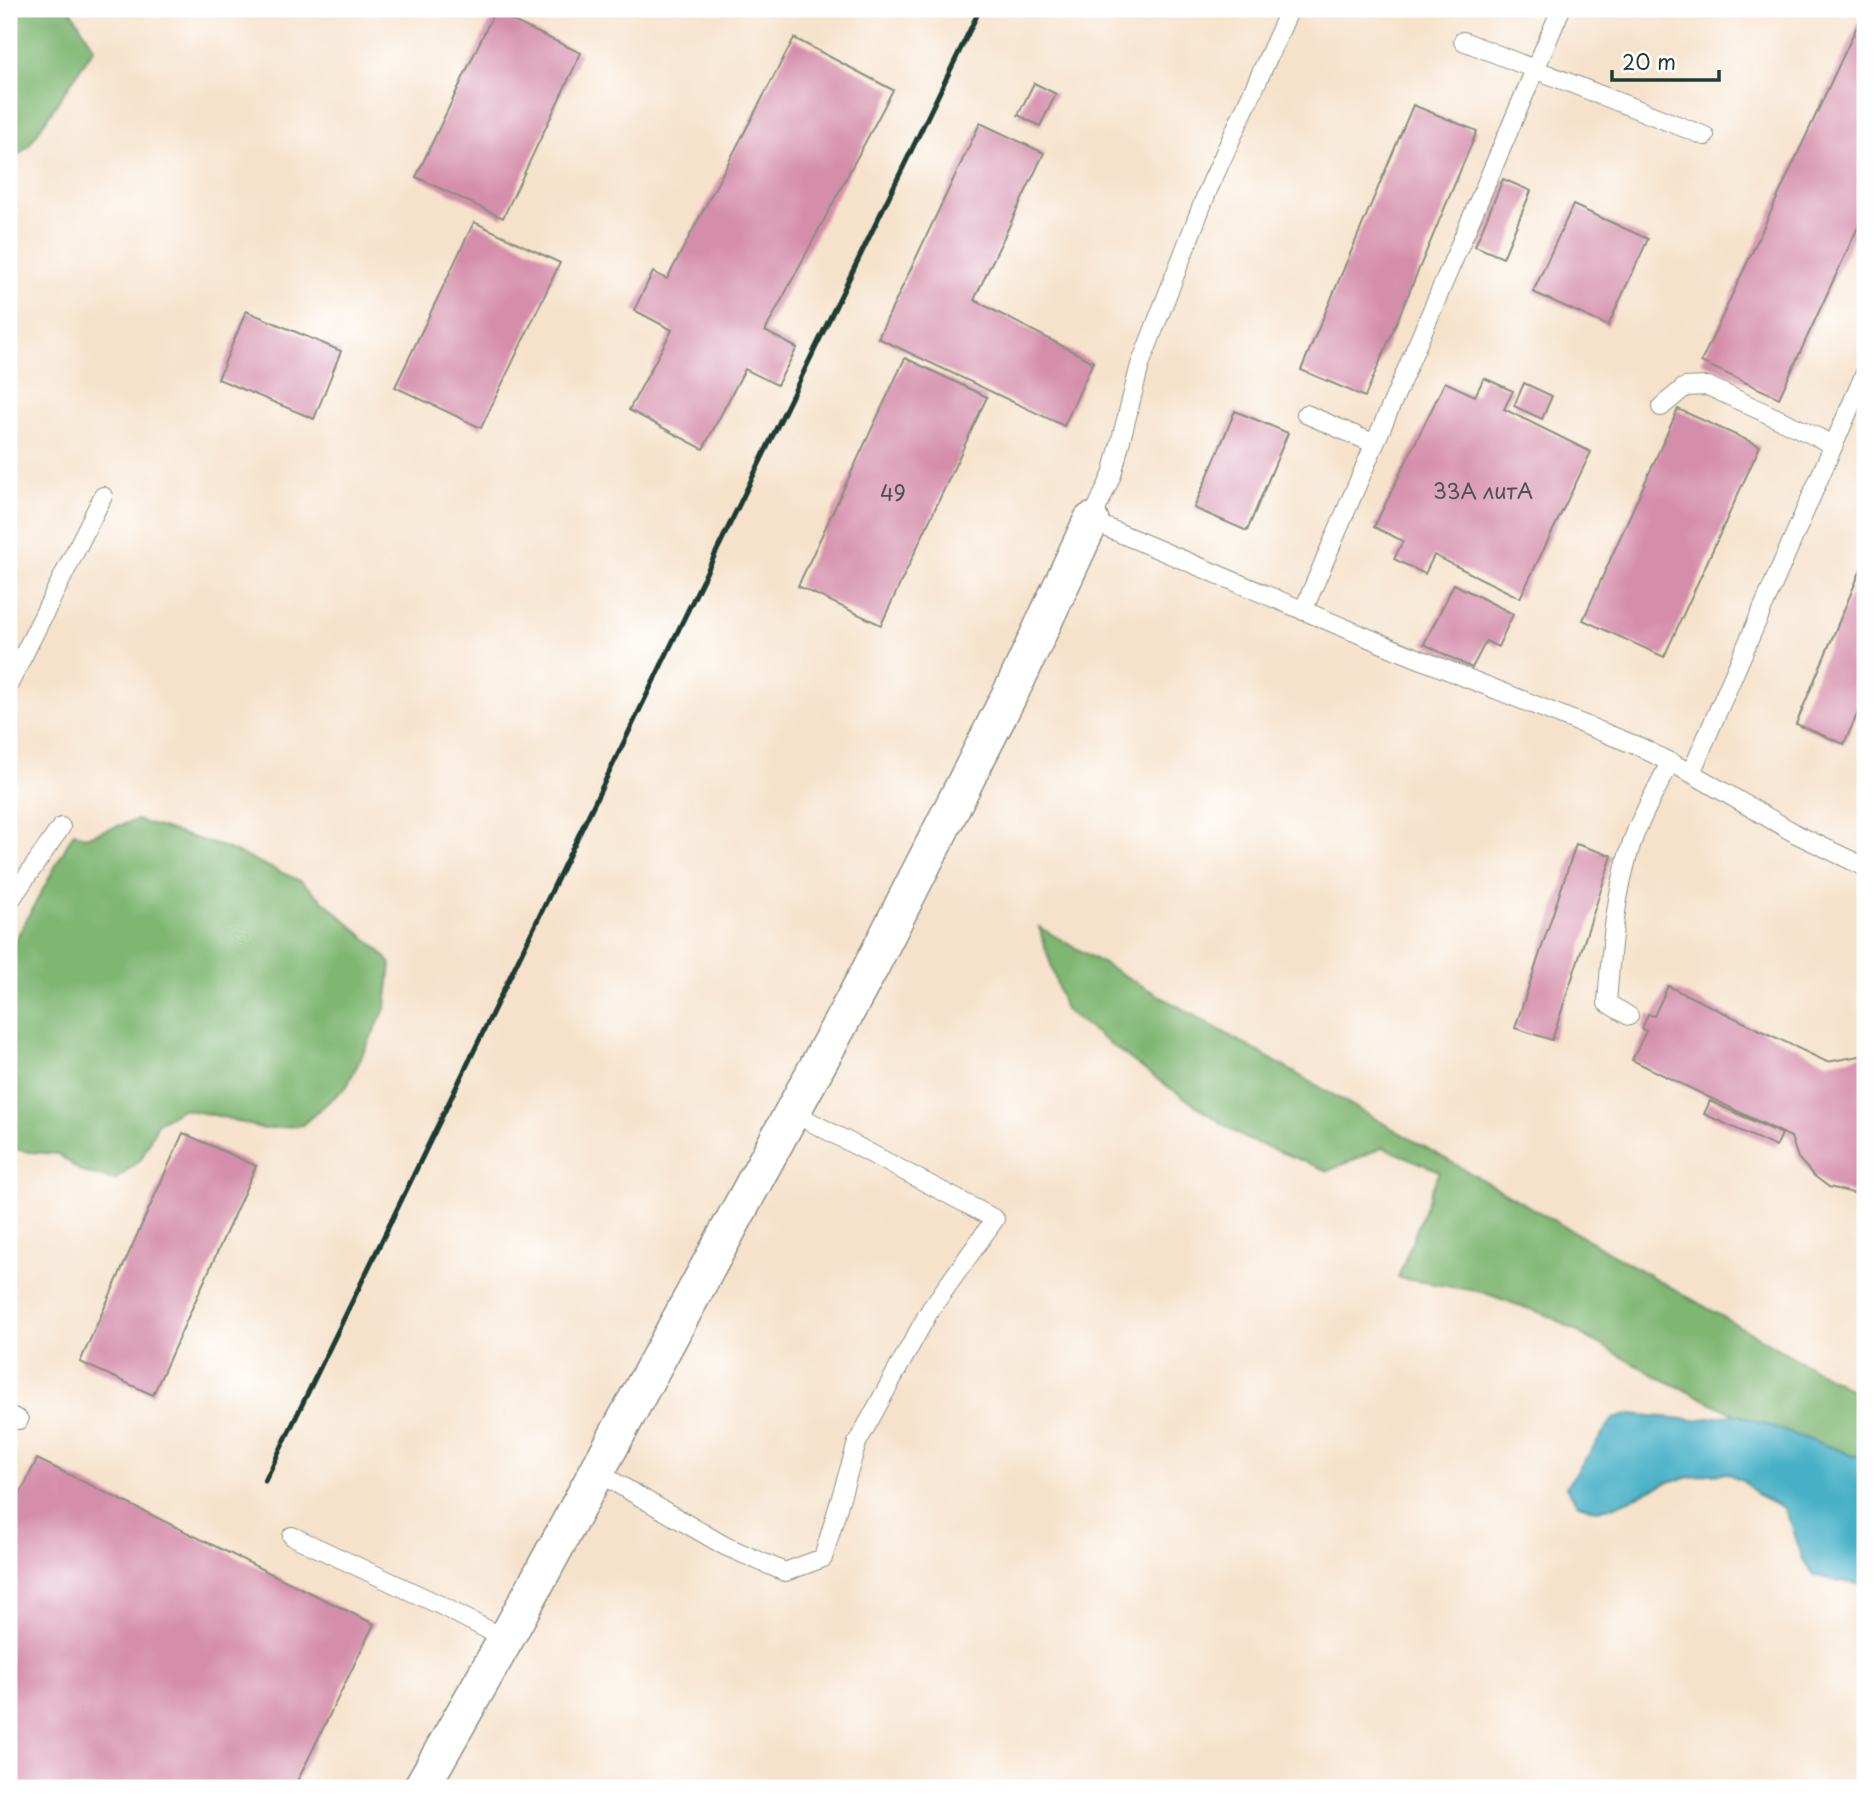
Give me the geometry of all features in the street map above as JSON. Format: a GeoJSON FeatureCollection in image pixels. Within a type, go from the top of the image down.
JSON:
{"type":"FeatureCollection","features":[{"type":"Feature","properties":{"kind":"street"},"geometry":{"type":"LineString","coordinates":[[421,1788],[597,1472],[870,970],[1018,678],[1091,521]]}},
{"type":"Feature","properties":{"kind":"lane"},"geometry":{"type":"LineString","coordinates":[[1290,9],[1208,190],[1145,352],[1112,475],[1091,521],[1303,611],[1640,747],[1691,773],[1798,835],[1865,867]]}},
{"type":"Feature","properties":{"kind":"lane"},"geometry":{"type":"LineString","coordinates":[[1303,611],[1562,9]]}},
{"type":"Feature","properties":{"kind":"lane"},"geometry":{"type":"LineString","coordinates":[[1463,41],[1706,136]]}},
{"type":"Feature","properties":{"kind":"lane"},"geometry":{"type":"LineString","coordinates":[[1691,773],[1834,445],[1861,393],[1865,373]]}},
{"type":"Feature","properties":{"kind":"lane"},"geometry":{"type":"LineString","coordinates":[[1661,407],[1685,387],[1708,386],[1834,445]]}},
{"type":"Feature","properties":{"kind":"lane"},"geometry":{"type":"LineString","coordinates":[[1306,414],[1375,444]]}},
{"type":"Feature","properties":{"kind":"lane"},"geometry":{"type":"LineString","coordinates":[[9,684],[103,496]]}},
{"type":"Feature","properties":{"kind":"lane"},"geometry":{"type":"LineString","coordinates":[[1629,1016],[1606,1003],[1619,895],[1633,841],[1670,762]]}},
{"type":"Feature","properties":{"kind":"lane"},"geometry":{"type":"LineString","coordinates":[[9,902],[61,827]]}},
{"type":"Feature","properties":{"kind":"lane"},"geometry":{"type":"LineString","coordinates":[[597,1472],[725,1546],[785,1572],[823,1558],[857,1443],[930,1310],[995,1219],[792,1112]]}},
{"type":"Feature","properties":{"kind":"lane"},"geometry":{"type":"LineString","coordinates":[[292,1536],[506,1637]]}},
{"type":"Feature","properties":{"kind":"green space"},"geometry":{"type":"Polygon","coordinates":[[[9,9],[70,9],[94,48],[29,145],[9,163],[9,9]]]}},
{"type":"Feature","properties":{"kind":"green space"},"geometry":{"type":"Polygon","coordinates":[[[136,820],[226,848],[301,881],[391,964],[386,1007],[347,1086],[302,1125],[264,1129],[182,1109],[158,1123],[141,1159],[115,1180],[82,1172],[58,1154],[9,1148],[9,952],[74,832],[85,837],[136,820]]]}},
{"type":"Feature","properties":{"kind":"green space"},"geometry":{"type":"Polygon","coordinates":[[[1039,927],[1865,1398],[1865,1459],[1735,1414],[1658,1377],[1549,1316],[1482,1292],[1398,1278],[1439,1171],[1383,1147],[1328,1171],[1244,1138],[1154,1077],[1065,1010],[1039,927]]]}},
{"type":"Feature","properties":{"kind":"water"},"geometry":{"type":"Polygon","coordinates":[[[1631,1414],[1694,1420],[1735,1414],[1865,1459],[1865,1585],[1814,1575],[1803,1560],[1784,1508],[1756,1494],[1744,1481],[1727,1473],[1671,1481],[1615,1506],[1597,1510],[1578,1504],[1566,1487],[1613,1419],[1631,1414]]]}},
{"type":"Feature","properties":{"kind":"building"},"geometry":{"type":"Polygon","coordinates":[[[515,9],[537,9],[533,17],[515,9]]]}},
{"type":"Feature","properties":{"kind":"building"},"geometry":{"type":"Polygon","coordinates":[[[1865,9],[1865,212],[1779,398],[1701,362],[1865,9]]]}},
{"type":"Feature","properties":{"kind":"building"},"geometry":{"type":"Polygon","coordinates":[[[494,12],[581,53],[503,218],[416,177],[494,12]]]}},
{"type":"Feature","properties":{"kind":"building"},"geometry":{"type":"Polygon","coordinates":[[[794,38],[893,90],[765,331],[797,348],[777,385],[745,369],[703,449],[629,410],[672,330],[634,310],[653,272],[667,279],[794,38]]]}},
{"type":"Feature","properties":{"kind":"building"},"geometry":{"type":"Polygon","coordinates":[[[1034,83],[1056,94],[1040,126],[1018,115],[1034,83]]]}},
{"type":"Feature","properties":{"kind":"building"},"geometry":{"type":"Polygon","coordinates":[[[1413,105],[1477,131],[1365,397],[1301,370],[1413,105]]]}},
{"type":"Feature","properties":{"kind":"building"},"geometry":{"type":"Polygon","coordinates":[[[980,123],[1044,153],[974,300],[1093,362],[1064,426],[878,338],[980,123]]]}},
{"type":"Feature","properties":{"kind":"building"},"geometry":{"type":"Polygon","coordinates":[[[1503,179],[1531,191],[1503,258],[1475,246],[1503,179]]]}},
{"type":"Feature","properties":{"kind":"building"},"geometry":{"type":"Polygon","coordinates":[[[1573,205],[1648,239],[1608,326],[1533,292],[1573,205]]]}},
{"type":"Feature","properties":{"kind":"building"},"geometry":{"type":"Polygon","coordinates":[[[474,222],[560,263],[481,428],[395,387],[474,222]]]}},
{"type":"Feature","properties":{"kind":"building"},"geometry":{"type":"Polygon","coordinates":[[[246,311],[341,351],[314,419],[218,379],[246,311]]]}},
{"type":"Feature","properties":{"kind":"building"},"geometry":{"type":"Polygon","coordinates":[[[905,358],[987,397],[881,625],[798,586],[905,358]]]}},
{"type":"Feature","properties":{"kind":"building"},"geometry":{"type":"Polygon","coordinates":[[[1484,378],[1513,391],[1504,409],[1591,452],[1520,598],[1434,555],[1425,574],[1394,559],[1403,541],[1374,527],[1445,382],[1475,396],[1484,378]]]}},
{"type":"Feature","properties":{"kind":"building"},"geometry":{"type":"Polygon","coordinates":[[[1524,383],[1552,396],[1542,419],[1514,406],[1524,383]]]}},
{"type":"Feature","properties":{"kind":"building"},"geometry":{"type":"Polygon","coordinates":[[[1678,409],[1760,446],[1664,657],[1583,620],[1678,409]]]}},
{"type":"Feature","properties":{"kind":"building"},"geometry":{"type":"Polygon","coordinates":[[[1235,411],[1288,433],[1247,531],[1194,508],[1235,411]]]}},
{"type":"Feature","properties":{"kind":"building"},"geometry":{"type":"Polygon","coordinates":[[[1865,560],[1865,707],[1861,706],[1844,744],[1796,724],[1865,560]]]}},
{"type":"Feature","properties":{"kind":"building"},"geometry":{"type":"Polygon","coordinates":[[[1454,584],[1513,614],[1498,647],[1486,641],[1472,668],[1424,644],[1454,584]]]}},
{"type":"Feature","properties":{"kind":"building"},"geometry":{"type":"Polygon","coordinates":[[[1576,844],[1612,856],[1552,1040],[1515,1028],[1576,844]]]}},
{"type":"Feature","properties":{"kind":"building"},"geometry":{"type":"Polygon","coordinates":[[[1668,986],[1827,1062],[1865,1055],[1865,1191],[1853,1193],[1829,1187],[1813,1175],[1798,1158],[1791,1137],[1632,1060],[1646,1031],[1642,1029],[1648,1014],[1654,1016],[1668,986]]]}},
{"type":"Feature","properties":{"kind":"building"},"geometry":{"type":"Polygon","coordinates":[[[1710,1101],[1782,1134],[1776,1147],[1704,1114],[1710,1101]]]}},
{"type":"Feature","properties":{"kind":"building"},"geometry":{"type":"Polygon","coordinates":[[[183,1133],[256,1166],[153,1395],[80,1362],[183,1133]]]}},
{"type":"Feature","properties":{"kind":"building"},"geometry":{"type":"Polygon","coordinates":[[[37,1459],[374,1624],[294,1788],[9,1788],[9,1517],[37,1459]]]}},
{"type":"Feature","properties":{"kind":"railway"},"geometry":{"type":"LineString","coordinates":[[265,1481],[980,9]]}}]}
